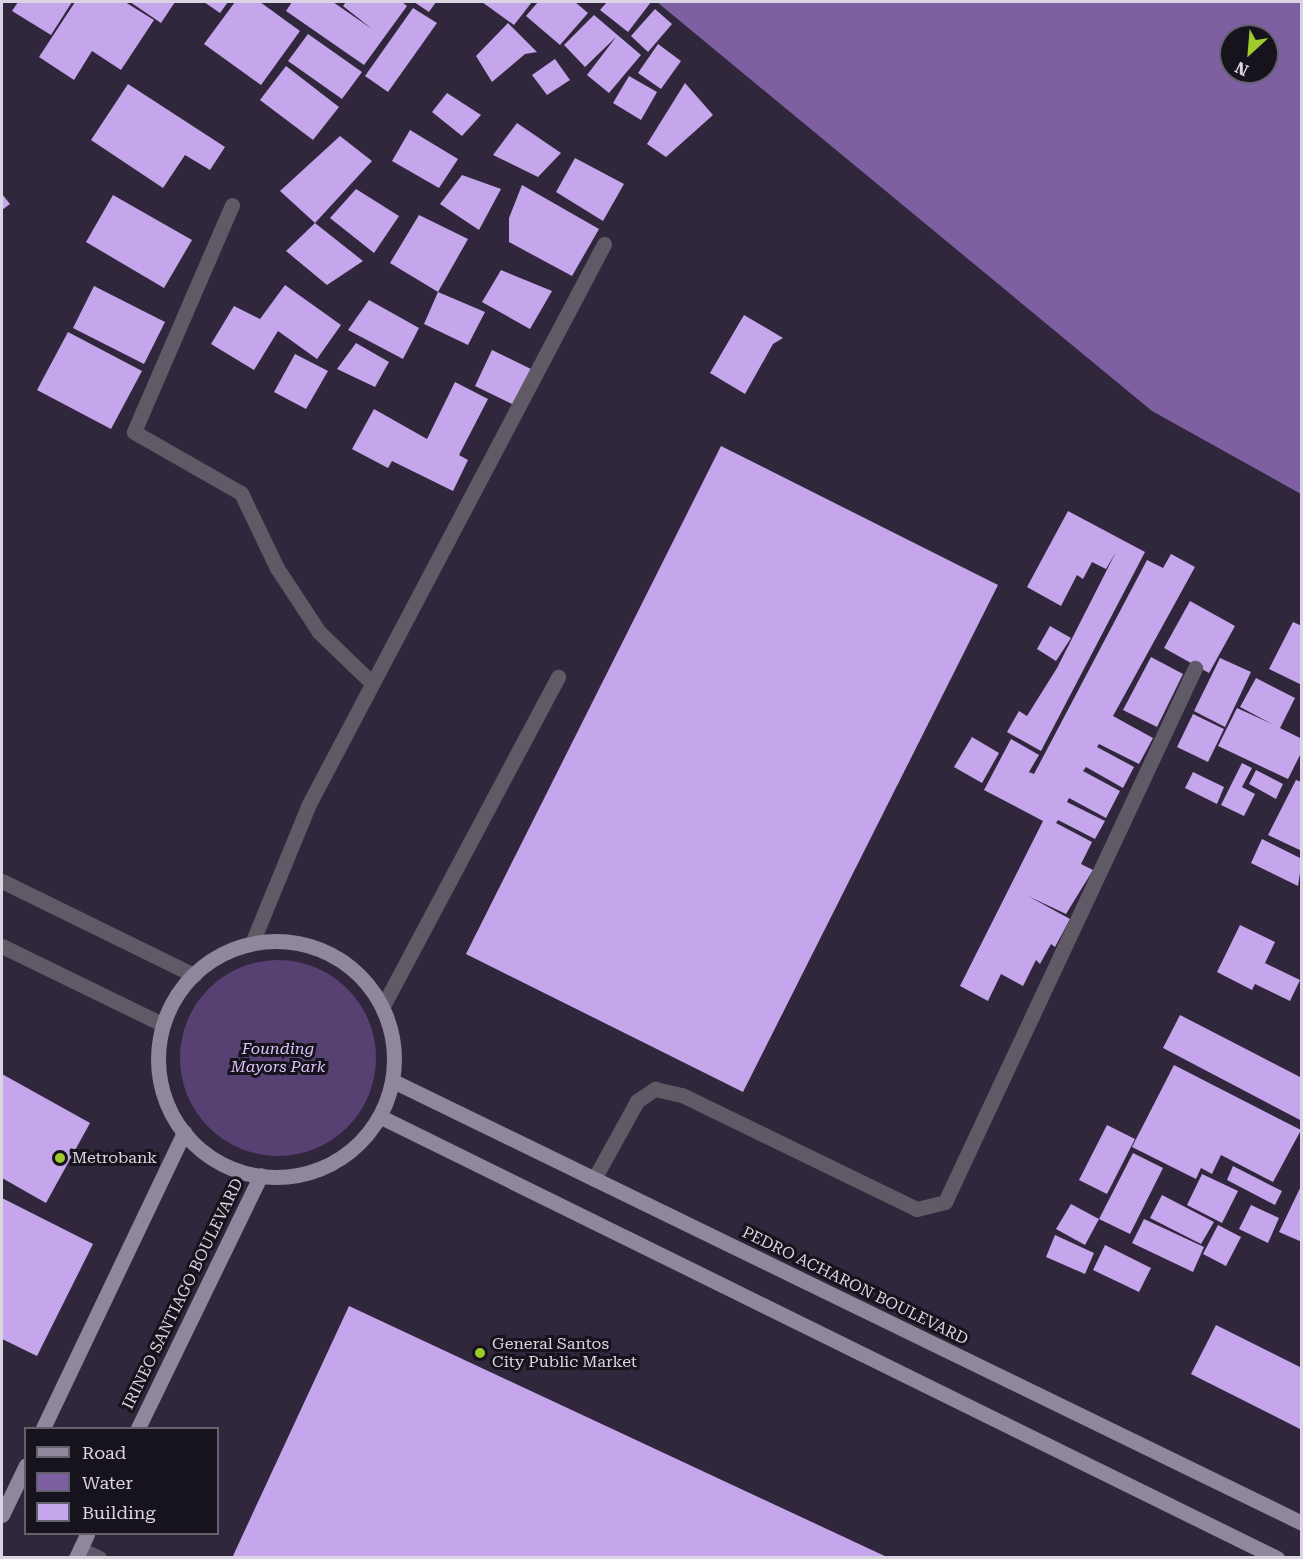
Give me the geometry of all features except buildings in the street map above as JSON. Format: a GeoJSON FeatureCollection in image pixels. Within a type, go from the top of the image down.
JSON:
{"type":"FeatureCollection","features":[{"type":"Feature","properties":{"kind":"main road"},"geometry":{"type":"LineString","coordinates":[[291,942],[328,953],[359,975],[382,1006],[393,1042],[393,1081],[381,1116],[359,1145],[329,1166],[294,1177],[261,1175],[223,1165],[184,1132],[172,1116],[160,1083],[158,1048],[162,1024],[194,975],[217,957],[252,943],[291,942]]}},
{"type":"Feature","properties":{"kind":"main road","name":"PEDRO ACHARON BOULEVARD"},"geometry":{"type":"LineString","coordinates":[[393,1081],[1302,1523]]}},
{"type":"Feature","properties":{"kind":"main road"},"geometry":{"type":"LineString","coordinates":[[381,1116],[1277,1557]]}},
{"type":"Feature","properties":{"kind":"main road"},"geometry":{"type":"LineString","coordinates":[[43,1427],[184,1132]]}},
{"type":"Feature","properties":{"kind":"main road","name":"IRINEO SANTIAGO BOULEVARD"},"geometry":{"type":"LineString","coordinates":[[138,1427],[261,1175]]}},
{"type":"Feature","properties":{"kind":"main road"},"geometry":{"type":"LineString","coordinates":[[2,1515],[24,1469]]}},
{"type":"Feature","properties":{"kind":"main road"},"geometry":{"type":"LineString","coordinates":[[78,1553],[86,1535]]}},
{"type":"Feature","properties":{"kind":"street"},"geometry":{"type":"LineString","coordinates":[[232,205],[134,432],[241,493],[277,568],[319,632],[372,683]]}},
{"type":"Feature","properties":{"kind":"street"},"geometry":{"type":"LineString","coordinates":[[252,943],[309,804],[604,244]]}},
{"type":"Feature","properties":{"kind":"street"},"geometry":{"type":"LineString","coordinates":[[594,1179],[637,1101],[655,1089],[682,1095],[907,1206],[917,1209],[945,1202],[1195,668]]}},
{"type":"Feature","properties":{"kind":"street"},"geometry":{"type":"LineString","coordinates":[[382,1006],[558,677]]}},
{"type":"Feature","properties":{"kind":"street"},"geometry":{"type":"LineString","coordinates":[[2,881],[194,975]]}},
{"type":"Feature","properties":{"kind":"street"},"geometry":{"type":"LineString","coordinates":[[2,946],[162,1024]]}},
{"type":"Feature","properties":{"kind":"street"},"geometry":{"type":"LineString","coordinates":[[78,1553],[99,1557]]}},
{"type":"Feature","properties":{"kind":"green space","name":"Founding Mayors Park"},"geometry":{"type":"Polygon","coordinates":[[[268,960],[288,960],[316,967],[340,982],[354,996],[369,1020],[376,1048],[376,1068],[369,1096],[354,1120],[340,1134],[316,1149],[288,1156],[268,1156],[240,1149],[216,1134],[202,1120],[187,1096],[180,1068],[180,1048],[187,1020],[202,996],[216,982],[240,967],[268,960]]]}},
{"type":"Feature","properties":{"kind":"water"},"geometry":{"type":"Polygon","coordinates":[[[657,2],[1301,2],[1301,494],[1152,411],[657,2]]]}},
{"type":"Feature","properties":{"kind":"place","name":"Metrobank"},"geometry":{"type":"Point","coordinates":[60,1158]}},
{"type":"Feature","properties":{"kind":"place","name":"General Santos City Public Market"},"geometry":{"type":"Point","coordinates":[480,1353]}}]}
